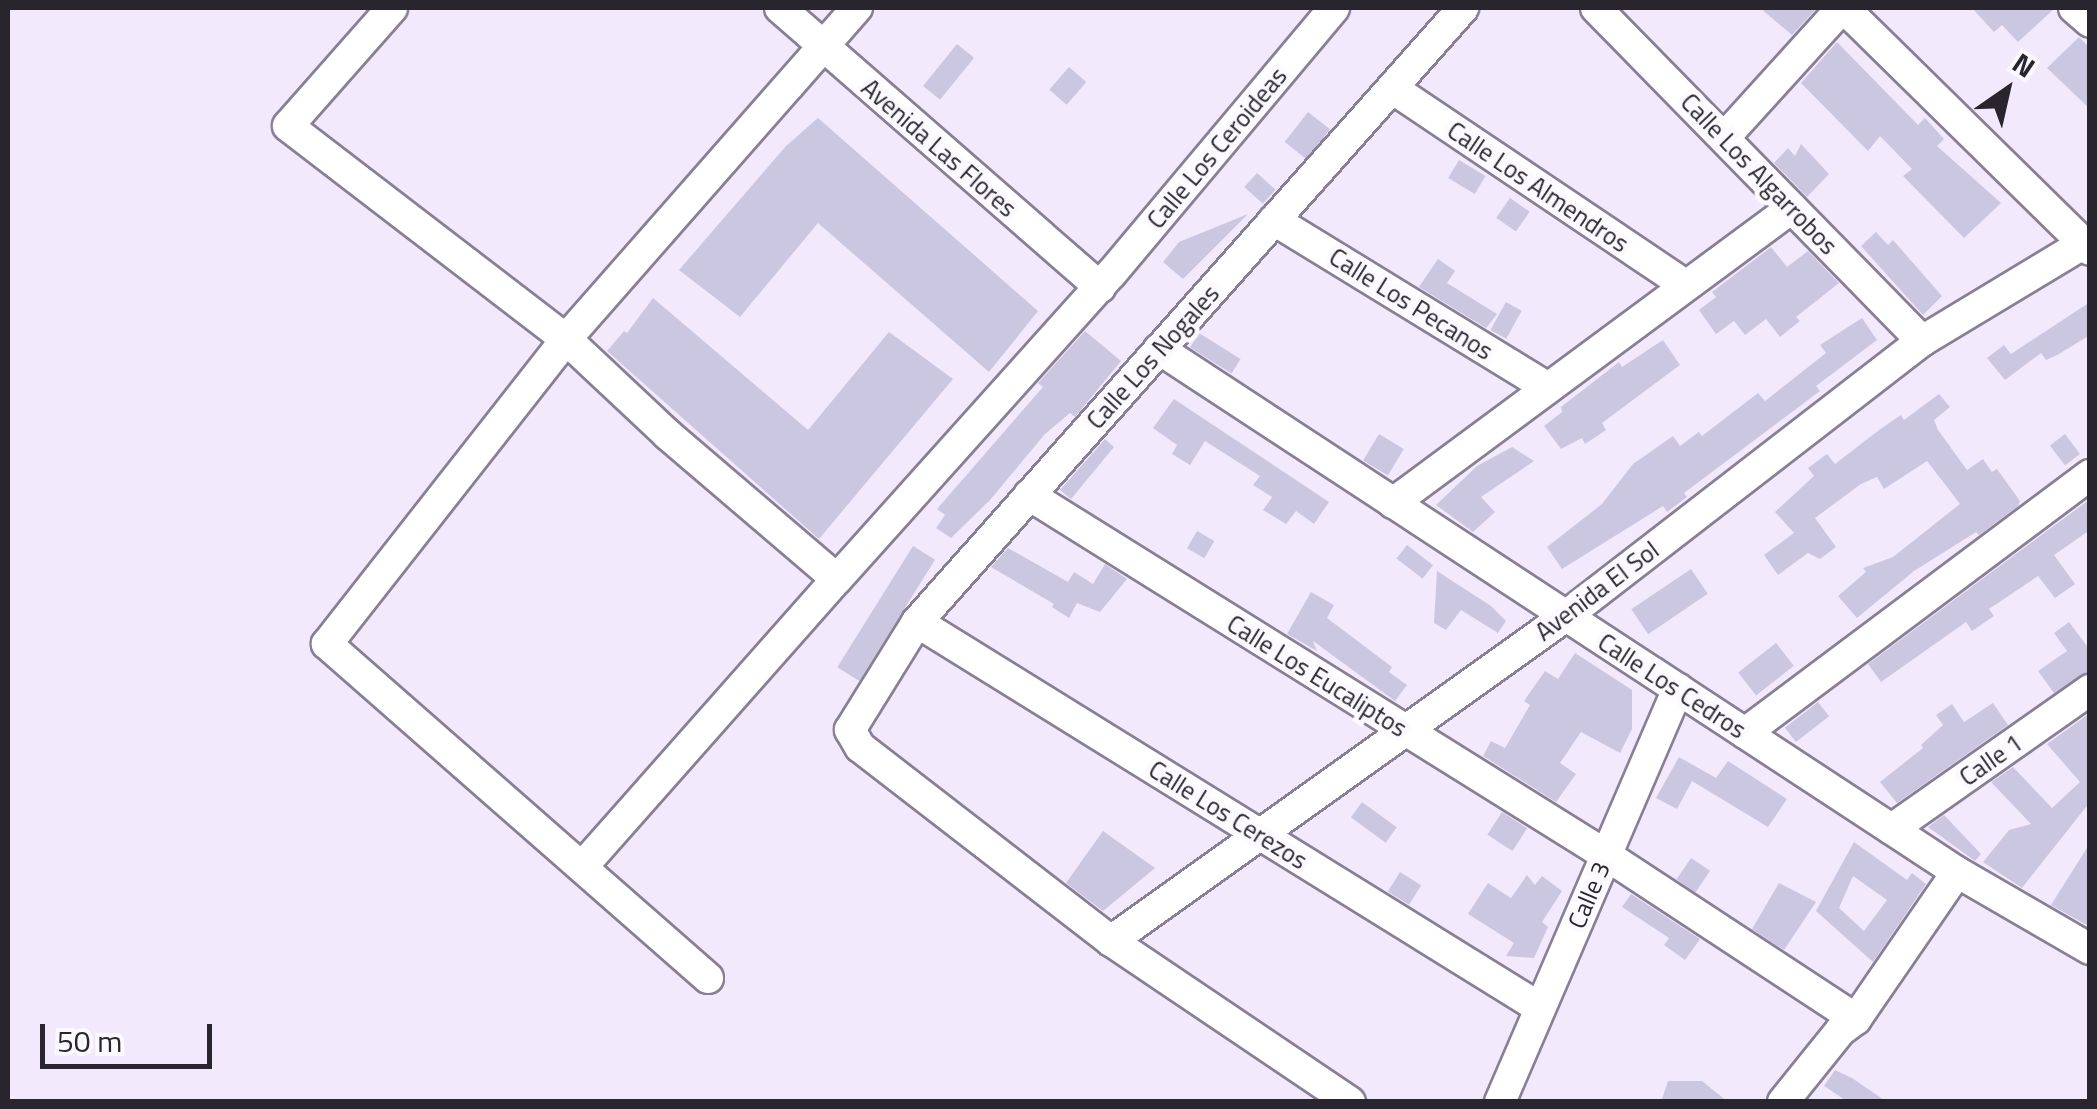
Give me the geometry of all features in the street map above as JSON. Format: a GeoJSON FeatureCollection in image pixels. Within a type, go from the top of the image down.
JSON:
{"type":"FeatureCollection","features":[{"type":"Feature","properties":{"kind":"street"},"geometry":{"type":"LineString","coordinates":[[392,8],[288,126],[566,339],[667,434],[837,579]]}},
{"type":"Feature","properties":{"kind":"street","name":"Avenida Las Flores"},"geometry":{"type":"LineString","coordinates":[[780,8],[830,39],[1106,281]]}},
{"type":"Feature","properties":{"kind":"street","name":"Avenida Las Flores"},"geometry":{"type":"LineString","coordinates":[[809,8],[830,39]]}},
{"type":"Feature","properties":{"kind":"street"},"geometry":{"type":"LineString","coordinates":[[708,978],[327,644],[566,339],[858,8]]}},
{"type":"Feature","properties":{"kind":"street","name":"Calle Los Ceroideas"},"geometry":{"type":"LineString","coordinates":[[582,867],[1106,281],[1334,8]]}},
{"type":"Feature","properties":{"kind":"street","name":"Calle Los Nogales"},"geometry":{"type":"LineString","coordinates":[[1111,941],[860,747],[850,730],[916,622],[1463,8]]}},
{"type":"Feature","properties":{"kind":"street","name":"Calle Los Algarrobos"},"geometry":{"type":"LineString","coordinates":[[1596,8],[1922,341]]}},
{"type":"Feature","properties":{"kind":"street"},"geometry":{"type":"LineString","coordinates":[[1724,138],[1843,8],[2086,247]]}},
{"type":"Feature","properties":{"kind":"street"},"geometry":{"type":"LineString","coordinates":[[2074,8],[2090,22]]}},
{"type":"Feature","properties":{"kind":"street","name":"Calle Los Almendros"},"geometry":{"type":"LineString","coordinates":[[1392,88],[1685,285]]}},
{"type":"Feature","properties":{"kind":"street"},"geometry":{"type":"LineString","coordinates":[[1393,503],[1792,208]]}},
{"type":"Feature","properties":{"kind":"street","name":"Calle Los Pecanos"},"geometry":{"type":"LineString","coordinates":[[1274,220],[1548,388]]}},
{"type":"Feature","properties":{"kind":"street","name":"Avenida El Sol"},"geometry":{"type":"LineString","coordinates":[[1111,941],[1566,616],[1922,341],[2086,247]]}},
{"type":"Feature","properties":{"kind":"street","name":"Calle Los Cedros"},"geometry":{"type":"LineString","coordinates":[[1159,349],[1957,872],[2090,950]]}},
{"type":"Feature","properties":{"kind":"street"},"geometry":{"type":"LineString","coordinates":[[1744,733],[2090,475]]}},
{"type":"Feature","properties":{"kind":"street","name":"Calle Los Eucaliptos"},"geometry":{"type":"LineString","coordinates":[[1029,496],[1606,855],[1856,1020]]}},
{"type":"Feature","properties":{"kind":"street","name":"Calle Los Cerezos"},"geometry":{"type":"LineString","coordinates":[[916,622],[1540,1008]]}},
{"type":"Feature","properties":{"kind":"street","name":"Calle 3"},"geometry":{"type":"LineString","coordinates":[[1500,1102],[1678,689]]}},
{"type":"Feature","properties":{"kind":"street","name":"Calle 1"},"geometry":{"type":"LineString","coordinates":[[1892,829],[2090,690]]}},
{"type":"Feature","properties":{"kind":"street"},"geometry":{"type":"LineString","coordinates":[[1784,1102],[1840,1031],[1856,1020],[1957,872]]}},
{"type":"Feature","properties":{"kind":"street"},"geometry":{"type":"LineString","coordinates":[[1111,941],[1350,1102]]}},
{"type":"Feature","properties":{"kind":"building"},"geometry":{"type":"Polygon","coordinates":[[[1760,8],[1814,8],[1816,9],[1792,35],[1760,8]]]}},
{"type":"Feature","properties":{"kind":"building"},"geometry":{"type":"Polygon","coordinates":[[[1972,8],[2055,8],[2018,42],[2002,25],[1994,32],[1972,8]]]}},
{"type":"Feature","properties":{"kind":"building"},"geometry":{"type":"Polygon","coordinates":[[[2079,37],[2090,48],[2090,109],[2047,68],[2079,37]]]}},
{"type":"Feature","properties":{"kind":"building"},"geometry":{"type":"Polygon","coordinates":[[[1837,42],[1918,125],[1925,118],[1944,139],[1937,146],[2001,203],[1964,238],[1903,176],[1912,169],[1880,136],[1868,151],[1801,83],[1837,42]]]}},
{"type":"Feature","properties":{"kind":"building"},"geometry":{"type":"Polygon","coordinates":[[[957,44],[974,58],[940,100],[923,86],[957,44]]]}},
{"type":"Feature","properties":{"kind":"building"},"geometry":{"type":"Polygon","coordinates":[[[1069,67],[1086,82],[1067,105],[1049,90],[1069,67]]]}},
{"type":"Feature","properties":{"kind":"building"},"geometry":{"type":"Polygon","coordinates":[[[1308,112],[1330,129],[1307,159],[1285,142],[1308,112]]]}},
{"type":"Feature","properties":{"kind":"building"},"geometry":{"type":"Polygon","coordinates":[[[818,118],[1038,311],[989,372],[818,223],[740,317],[679,270],[786,146],[818,118]]]}},
{"type":"Feature","properties":{"kind":"building"},"geometry":{"type":"Polygon","coordinates":[[[1801,144],[1829,174],[1807,197],[1774,163],[1788,148],[1795,156],[1801,144]]]}},
{"type":"Feature","properties":{"kind":"building"},"geometry":{"type":"Polygon","coordinates":[[[1459,160],[1486,176],[1475,194],[1448,178],[1459,160]]]}},
{"type":"Feature","properties":{"kind":"building"},"geometry":{"type":"Polygon","coordinates":[[[1257,173],[1276,190],[1263,204],[1244,187],[1257,173]]]}},
{"type":"Feature","properties":{"kind":"building"},"geometry":{"type":"Polygon","coordinates":[[[1510,198],[1530,212],[1516,231],[1496,218],[1510,198]]]}},
{"type":"Feature","properties":{"kind":"building"},"geometry":{"type":"Polygon","coordinates":[[[1248,214],[1183,279],[1163,262],[1179,242],[1248,214]]]}},
{"type":"Feature","properties":{"kind":"building"},"geometry":{"type":"Polygon","coordinates":[[[1876,232],[1888,245],[1893,240],[1942,296],[1923,315],[1861,246],[1876,232]]]}},
{"type":"Feature","properties":{"kind":"building"},"geometry":{"type":"Polygon","coordinates":[[[1771,247],[1787,267],[1808,251],[1839,283],[1796,317],[1800,321],[1780,337],[1766,319],[1745,335],[1734,321],[1716,334],[1699,310],[1716,297],[1712,292],[1771,247]]]}},
{"type":"Feature","properties":{"kind":"building"},"geometry":{"type":"Polygon","coordinates":[[[1438,259],[1455,271],[1447,283],[1497,314],[1486,328],[1419,287],[1438,259]]]}},
{"type":"Feature","properties":{"kind":"building"},"geometry":{"type":"Polygon","coordinates":[[[653,298],[808,430],[889,332],[953,379],[819,539],[607,351],[624,331],[627,333],[653,298]]]}},
{"type":"Feature","properties":{"kind":"building"},"geometry":{"type":"Polygon","coordinates":[[[1506,302],[1522,311],[1506,339],[1490,330],[1506,302]]]}},
{"type":"Feature","properties":{"kind":"building"},"geometry":{"type":"Polygon","coordinates":[[[2090,302],[2090,335],[2059,354],[2046,360],[2041,353],[2005,380],[1987,358],[2004,345],[2011,354],[2090,302]]]}},
{"type":"Feature","properties":{"kind":"building"},"geometry":{"type":"Polygon","coordinates":[[[1862,318],[1877,340],[1816,386],[1820,391],[1684,493],[1687,497],[1667,512],[1663,506],[1562,569],[1547,547],[1602,504],[1633,464],[1673,436],[1680,446],[1699,432],[1702,436],[1758,393],[1765,401],[1826,353],[1820,345],[1862,318]]]}},
{"type":"Feature","properties":{"kind":"building"},"geometry":{"type":"Polygon","coordinates":[[[1085,331],[1121,361],[1075,417],[1070,413],[1045,434],[990,500],[951,538],[936,528],[945,515],[937,509],[1043,387],[1038,383],[1085,331]]]}},
{"type":"Feature","properties":{"kind":"building"},"geometry":{"type":"Polygon","coordinates":[[[1199,333],[1241,359],[1232,373],[1190,347],[1199,333]]]}},
{"type":"Feature","properties":{"kind":"building"},"geometry":{"type":"Polygon","coordinates":[[[1663,340],[1680,365],[1602,423],[1606,430],[1585,444],[1582,438],[1561,449],[1544,426],[1562,412],[1561,407],[1619,362],[1622,367],[1663,340]]]}},
{"type":"Feature","properties":{"kind":"building"},"geometry":{"type":"Polygon","coordinates":[[[1939,394],[1950,407],[1934,420],[1938,430],[1967,470],[1983,459],[1992,472],[1997,469],[2020,501],[2018,506],[1979,535],[1976,532],[1914,571],[1857,618],[1838,596],[1866,572],[1863,568],[1893,557],[1960,504],[1927,461],[1884,489],[1877,477],[1861,484],[1815,518],[1836,547],[1820,559],[1808,553],[1778,575],[1764,555],[1794,533],[1775,512],[1814,476],[1808,468],[1827,454],[1835,464],[1901,415],[1904,420],[1939,394]]]}},
{"type":"Feature","properties":{"kind":"building"},"geometry":{"type":"Polygon","coordinates":[[[1174,399],[1329,502],[1314,524],[1296,511],[1286,524],[1263,510],[1272,497],[1253,485],[1260,476],[1205,441],[1190,465],[1172,454],[1177,445],[1153,428],[1174,399]]]}},
{"type":"Feature","properties":{"kind":"building"},"geometry":{"type":"Polygon","coordinates":[[[1379,434],[1404,449],[1388,476],[1363,461],[1379,434]]]}},
{"type":"Feature","properties":{"kind":"building"},"geometry":{"type":"Polygon","coordinates":[[[2065,434],[2080,454],[2065,465],[2050,445],[2065,434]]]}},
{"type":"Feature","properties":{"kind":"building"},"geometry":{"type":"Polygon","coordinates":[[[1105,439],[1114,447],[1071,499],[1060,490],[1105,439]]]}},
{"type":"Feature","properties":{"kind":"building"},"geometry":{"type":"Polygon","coordinates":[[[1512,447],[1534,461],[1481,497],[1495,512],[1473,532],[1436,505],[1477,466],[1512,447]]]}},
{"type":"Feature","properties":{"kind":"building"},"geometry":{"type":"Polygon","coordinates":[[[2090,499],[2090,530],[2054,555],[2075,584],[2055,598],[2038,576],[1989,609],[1994,616],[1972,631],[1966,622],[1881,682],[1868,664],[2090,499]]]}},
{"type":"Feature","properties":{"kind":"building"},"geometry":{"type":"Polygon","coordinates":[[[1197,531],[1214,541],[1204,558],[1187,548],[1197,531]]]}},
{"type":"Feature","properties":{"kind":"building"},"geometry":{"type":"Polygon","coordinates":[[[1407,545],[1433,565],[1423,579],[1397,558],[1407,545]]]}},
{"type":"Feature","properties":{"kind":"building"},"geometry":{"type":"Polygon","coordinates":[[[913,546],[935,560],[859,681],[837,667],[913,546]]]}},
{"type":"Feature","properties":{"kind":"building"},"geometry":{"type":"Polygon","coordinates":[[[1008,548],[1068,582],[1074,572],[1093,584],[1105,564],[1127,579],[1100,612],[1077,603],[1069,618],[1052,607],[1054,604],[991,567],[1008,548]]]}},
{"type":"Feature","properties":{"kind":"building"},"geometry":{"type":"Polygon","coordinates":[[[1691,569],[1708,594],[1648,634],[1631,609],[1691,569]]]}},
{"type":"Feature","properties":{"kind":"building"},"geometry":{"type":"Polygon","coordinates":[[[1437,571],[1491,606],[1506,621],[1498,633],[1461,610],[1446,630],[1434,623],[1437,571]]]}},
{"type":"Feature","properties":{"kind":"building"},"geometry":{"type":"Polygon","coordinates":[[[1311,592],[1334,605],[1327,618],[1392,667],[1389,672],[1407,685],[1395,701],[1313,641],[1317,651],[1287,634],[1311,592]]]}},
{"type":"Feature","properties":{"kind":"building"},"geometry":{"type":"Polygon","coordinates":[[[2069,622],[2090,650],[2090,671],[2054,693],[2038,671],[2067,651],[2054,633],[2069,622]]]}},
{"type":"Feature","properties":{"kind":"building"},"geometry":{"type":"Polygon","coordinates":[[[1776,643],[1794,666],[1756,695],[1738,673],[1776,643]]]}},
{"type":"Feature","properties":{"kind":"building"},"geometry":{"type":"Polygon","coordinates":[[[1575,653],[1632,690],[1632,729],[1620,753],[1581,732],[1560,763],[1576,774],[1556,802],[1483,756],[1491,741],[1505,748],[1530,705],[1524,701],[1545,671],[1558,679],[1575,653]]]}},
{"type":"Feature","properties":{"kind":"building"},"geometry":{"type":"Polygon","coordinates":[[[1818,702],[1829,716],[1796,742],[1785,728],[1818,702]]]}},
{"type":"Feature","properties":{"kind":"building"},"geometry":{"type":"Polygon","coordinates":[[[1993,703],[2008,725],[1897,803],[1880,782],[1923,748],[1921,745],[1943,725],[1936,715],[1952,704],[1964,722],[1993,703]]]}},
{"type":"Feature","properties":{"kind":"building"},"geometry":{"type":"Polygon","coordinates":[[[2090,713],[2090,802],[2022,888],[1983,862],[2009,830],[2031,824],[1991,782],[2013,767],[2052,808],[2080,782],[2047,744],[2090,713]]]}},
{"type":"Feature","properties":{"kind":"building"},"geometry":{"type":"Polygon","coordinates":[[[1679,757],[1716,778],[1728,761],[1787,799],[1768,827],[1692,781],[1677,809],[1656,798],[1679,757]]]}},
{"type":"Feature","properties":{"kind":"building"},"geometry":{"type":"Polygon","coordinates":[[[1362,802],[1397,827],[1386,843],[1351,817],[1362,802]]]}},
{"type":"Feature","properties":{"kind":"building"},"geometry":{"type":"Polygon","coordinates":[[[1502,812],[1527,828],[1512,851],[1487,835],[1502,812]]]}},
{"type":"Feature","properties":{"kind":"building"},"geometry":{"type":"Polygon","coordinates":[[[1944,815],[1981,854],[1975,861],[1928,827],[1944,815]]]}},
{"type":"Feature","properties":{"kind":"building"},"geometry":{"type":"Polygon","coordinates":[[[1103,831],[1155,868],[1103,911],[1066,883],[1103,831]]]}},
{"type":"Feature","properties":{"kind":"building"},"geometry":{"type":"Polygon","coordinates":[[[1854,842],[1907,880],[1912,873],[1926,884],[1873,962],[1816,911],[1854,842]],[[1853,876],[1839,908],[1864,931],[1887,900],[1853,876]]]}},
{"type":"Feature","properties":{"kind":"building"},"geometry":{"type":"Polygon","coordinates":[[[2090,843],[2090,927],[2051,905],[2090,843]]]}},
{"type":"Feature","properties":{"kind":"building"},"geometry":{"type":"Polygon","coordinates":[[[1691,858],[1710,871],[1696,892],[1676,880],[1691,858]]]}},
{"type":"Feature","properties":{"kind":"building"},"geometry":{"type":"Polygon","coordinates":[[[1400,872],[1421,885],[1409,905],[1388,892],[1400,872]]]}},
{"type":"Feature","properties":{"kind":"building"},"geometry":{"type":"Polygon","coordinates":[[[1527,875],[1535,885],[1542,876],[1562,891],[1542,922],[1548,927],[1534,958],[1506,956],[1514,943],[1468,914],[1488,883],[1511,898],[1527,875]]]}},
{"type":"Feature","properties":{"kind":"building"},"geometry":{"type":"Polygon","coordinates":[[[1779,883],[1816,902],[1784,950],[1752,929],[1779,883]]]}},
{"type":"Feature","properties":{"kind":"building"},"geometry":{"type":"Polygon","coordinates":[[[1631,894],[1700,939],[1685,960],[1664,945],[1669,938],[1622,907],[1631,894]]]}},
{"type":"Feature","properties":{"kind":"building"},"geometry":{"type":"Polygon","coordinates":[[[1835,1070],[1887,1102],[1848,1102],[1824,1086],[1835,1070]]]}},
{"type":"Feature","properties":{"kind":"building"},"geometry":{"type":"Polygon","coordinates":[[[1668,1081],[1702,1081],[1728,1102],[1661,1102],[1668,1081]]]}}]}
